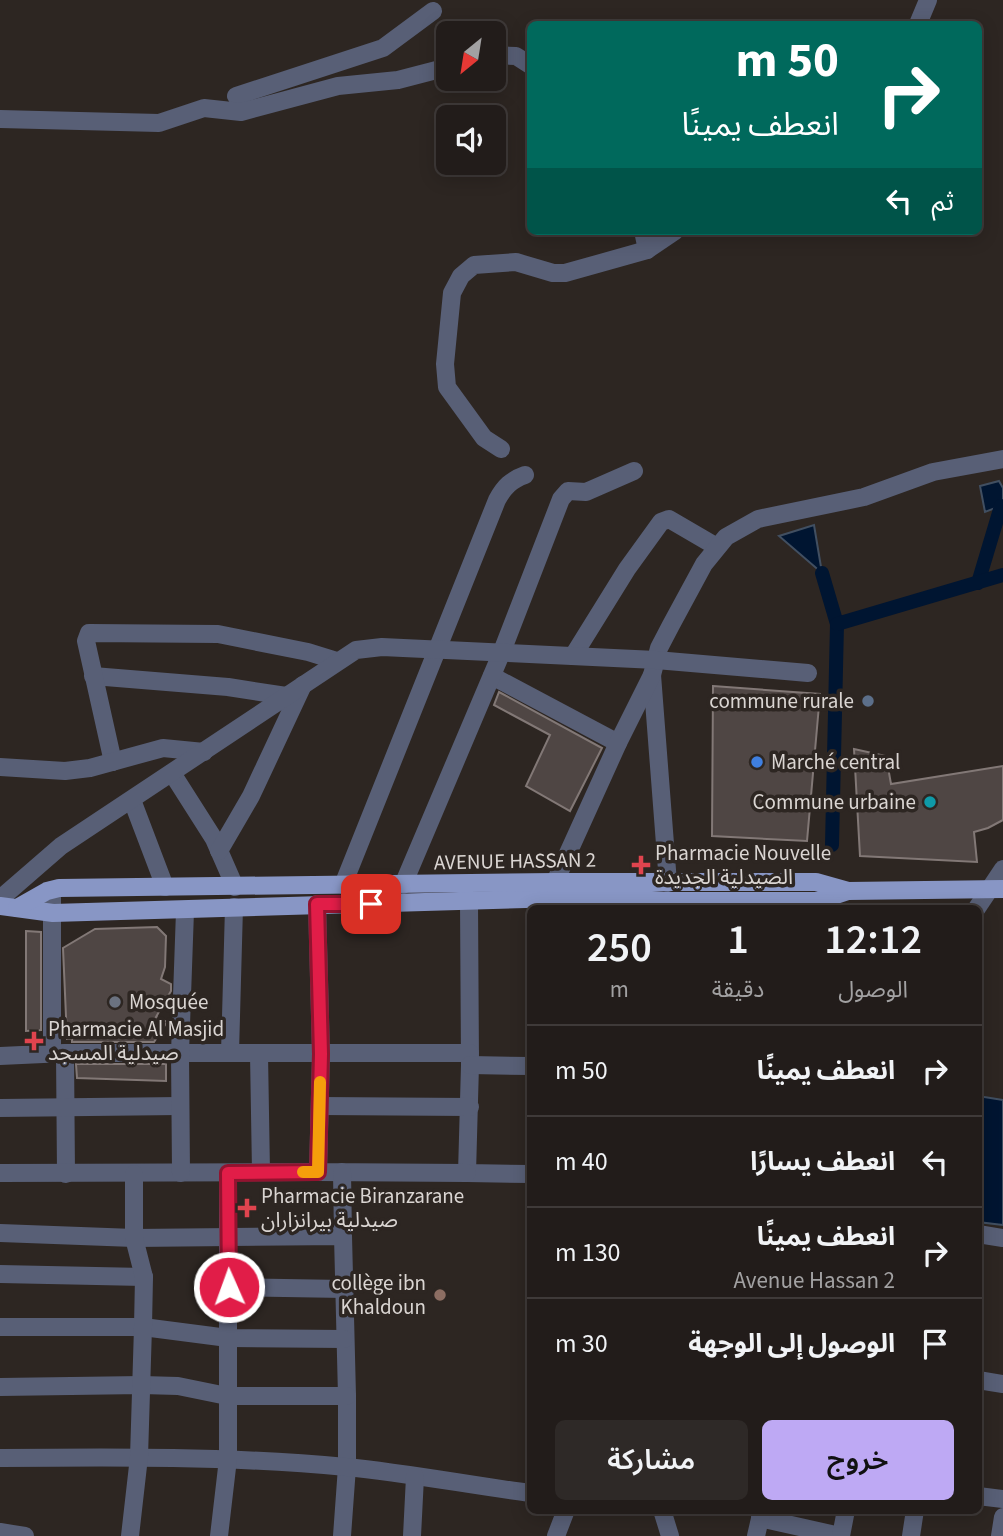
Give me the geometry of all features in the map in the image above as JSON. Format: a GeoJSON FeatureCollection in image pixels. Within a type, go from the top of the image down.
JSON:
{"type":"FeatureCollection","features":[{"type":"Feature","properties":{"kind":"main road","name":"AVENUE HASSAN 2"},"geometry":{"type":"LineString","coordinates":[[8,907],[52,890],[78,888],[555,882],[669,898],[786,905],[818,901],[849,891]]}},
{"type":"Feature","properties":{"kind":"main road","name":"AVENUE HASSAN 2"},"geometry":{"type":"LineString","coordinates":[[8,907],[52,913],[185,911],[317,904],[595,903],[816,883],[849,891],[996,890]]}},
{"type":"Feature","properties":{"kind":"main road"},"geometry":{"type":"LineString","coordinates":[[78,888],[80,912]]}},
{"type":"Feature","properties":{"kind":"street"},"geometry":{"type":"LineString","coordinates":[[919,21],[928,0]]}},
{"type":"Feature","properties":{"kind":"street"},"geometry":{"type":"LineString","coordinates":[[236,96],[383,48],[433,11]]}},
{"type":"Feature","properties":{"kind":"street"},"geometry":{"type":"LineString","coordinates":[[506,56],[516,57],[527,63]]}},
{"type":"Feature","properties":{"kind":"street"},"geometry":{"type":"LineString","coordinates":[[0,119],[159,123],[204,108],[241,112],[338,86],[398,80],[436,70]]}},
{"type":"Feature","properties":{"kind":"street"},"geometry":{"type":"LineString","coordinates":[[644,235],[648,250]]}},
{"type":"Feature","properties":{"kind":"street"},"geometry":{"type":"LineString","coordinates":[[501,449],[484,438],[447,387],[445,364],[450,300],[461,276],[474,265],[516,262],[553,273],[565,273],[648,250],[669,235]]}},
{"type":"Feature","properties":{"kind":"street"},"geometry":{"type":"LineString","coordinates":[[555,882],[654,667],[659,648],[704,564],[717,547],[734,531],[758,519],[864,497],[946,469],[1003,458]]}},
{"type":"Feature","properties":{"kind":"street"},"geometry":{"type":"LineString","coordinates":[[403,885],[492,676],[563,495],[570,490],[586,492],[634,471]]}},
{"type":"Feature","properties":{"kind":"street"},"geometry":{"type":"LineString","coordinates":[[343,884],[497,500],[514,479],[525,475]]}},
{"type":"Feature","properties":{"kind":"street"},"geometry":{"type":"LineString","coordinates":[[573,656],[627,569],[661,522],[669,519],[717,547]]}},
{"type":"Feature","properties":{"kind":"street"},"geometry":{"type":"LineString","coordinates":[[113,762],[85,638],[87,634],[218,634],[308,652],[337,661]]}},
{"type":"Feature","properties":{"kind":"street"},"geometry":{"type":"LineString","coordinates":[[0,899],[61,846],[356,650],[368,647],[573,656],[654,667],[808,673]]}},
{"type":"Feature","properties":{"kind":"street"},"geometry":{"type":"LineString","coordinates":[[654,667],[669,898]]}},
{"type":"Feature","properties":{"kind":"street"},"geometry":{"type":"LineString","coordinates":[[93,676],[228,687],[286,696]]}},
{"type":"Feature","properties":{"kind":"street"},"geometry":{"type":"LineString","coordinates":[[492,676],[618,743]]}},
{"type":"Feature","properties":{"kind":"street"},"geometry":{"type":"LineString","coordinates":[[219,851],[251,796],[303,684]]}},
{"type":"Feature","properties":{"kind":"street"},"geometry":{"type":"LineString","coordinates":[[0,767],[51,772],[90,768],[163,748],[204,752]]}},
{"type":"Feature","properties":{"kind":"street"},"geometry":{"type":"LineString","coordinates":[[172,773],[219,851],[234,887]]}},
{"type":"Feature","properties":{"kind":"street"},"geometry":{"type":"LineString","coordinates":[[132,800],[165,887]]}},
{"type":"Feature","properties":{"kind":"street"},"geometry":{"type":"LineString","coordinates":[[980,905],[996,890],[1003,869]]}},
{"type":"Feature","properties":{"kind":"street"},"geometry":{"type":"LineString","coordinates":[[52,890],[66,1174]]}},
{"type":"Feature","properties":{"kind":"street"},"geometry":{"type":"LineString","coordinates":[[467,1173],[470,1107],[469,902]]}},
{"type":"Feature","properties":{"kind":"street"},"geometry":{"type":"LineString","coordinates":[[317,904],[321,1054],[318,1172]]}},
{"type":"Feature","properties":{"kind":"street"},"geometry":{"type":"LineString","coordinates":[[230,1053],[234,907]]}},
{"type":"Feature","properties":{"kind":"street"},"geometry":{"type":"LineString","coordinates":[[181,1173],[180,1054],[185,911]]}},
{"type":"Feature","properties":{"kind":"street"},"geometry":{"type":"LineString","coordinates":[[0,1056],[59,1053],[321,1054],[470,1059],[527,1066]]}},
{"type":"Feature","properties":{"kind":"street"},"geometry":{"type":"LineString","coordinates":[[259,1054],[261,1172]]}},
{"type":"Feature","properties":{"kind":"street"},"geometry":{"type":"LineString","coordinates":[[0,1108],[180,1106]]}},
{"type":"Feature","properties":{"kind":"street"},"geometry":{"type":"LineString","coordinates":[[320,1106],[470,1107]]}},
{"type":"Feature","properties":{"kind":"street"},"geometry":{"type":"LineString","coordinates":[[342,1172],[347,1396],[347,1468],[342,1536]]}},
{"type":"Feature","properties":{"kind":"street"},"geometry":{"type":"LineString","coordinates":[[0,1173],[527,1174]]}},
{"type":"Feature","properties":{"kind":"street"},"geometry":{"type":"LineString","coordinates":[[219,1536],[228,1459],[228,1173]]}},
{"type":"Feature","properties":{"kind":"street"},"geometry":{"type":"LineString","coordinates":[[130,1536],[139,1457],[144,1277],[134,1238],[134,1174]]}},
{"type":"Feature","properties":{"kind":"street"},"geometry":{"type":"LineString","coordinates":[[0,1233],[134,1238],[343,1236]]}},
{"type":"Feature","properties":{"kind":"street"},"geometry":{"type":"LineString","coordinates":[[982,1235],[1003,1238]]}},
{"type":"Feature","properties":{"kind":"street"},"geometry":{"type":"LineString","coordinates":[[0,1274],[144,1277]]}},
{"type":"Feature","properties":{"kind":"street"},"geometry":{"type":"LineString","coordinates":[[229,1287],[345,1289]]}},
{"type":"Feature","properties":{"kind":"street"},"geometry":{"type":"LineString","coordinates":[[0,1327],[143,1327],[228,1338],[344,1339]]}},
{"type":"Feature","properties":{"kind":"street"},"geometry":{"type":"LineString","coordinates":[[982,1381],[1003,1384]]}},
{"type":"Feature","properties":{"kind":"street"},"geometry":{"type":"LineString","coordinates":[[0,1387],[142,1385],[178,1386],[227,1396],[347,1396]]}},
{"type":"Feature","properties":{"kind":"street"},"geometry":{"type":"LineString","coordinates":[[0,1458],[228,1459],[347,1468],[527,1493]]}},
{"type":"Feature","properties":{"kind":"street"},"geometry":{"type":"LineString","coordinates":[[412,1536],[415,1477]]}},
{"type":"Feature","properties":{"kind":"street"},"geometry":{"type":"LineString","coordinates":[[982,1496],[1003,1499]]}},
{"type":"Feature","properties":{"kind":"street"},"geometry":{"type":"LineString","coordinates":[[556,1536],[564,1514]]}},
{"type":"Feature","properties":{"kind":"street"},"geometry":{"type":"LineString","coordinates":[[663,1514],[670,1536]]}},
{"type":"Feature","properties":{"kind":"street"},"geometry":{"type":"LineString","coordinates":[[760,1522],[841,1536],[845,1514]]}},
{"type":"Feature","properties":{"kind":"street"},"geometry":{"type":"LineString","coordinates":[[911,1536],[914,1514]]}},
{"type":"Feature","properties":{"kind":"street"},"geometry":{"type":"LineString","coordinates":[[1000,1536],[1003,1517]]}},
{"type":"Feature","properties":{"kind":"street"},"geometry":{"type":"LineString","coordinates":[[0,1532],[25,1536]]}},
{"type":"Feature","properties":{"kind":"water"},"geometry":{"type":"Polygon","coordinates":[[[999,481],[1003,488],[1003,505],[985,512],[980,486],[999,481]]]}},
{"type":"Feature","properties":{"kind":"water"},"geometry":{"type":"Polygon","coordinates":[[[814,525],[822,573],[779,536],[814,525]]]}},
{"type":"Feature","properties":{"kind":"water"},"geometry":{"type":"Polygon","coordinates":[[[982,1097],[1003,1100],[1003,1225],[982,1222],[982,1097]]]}},
{"type":"Feature","properties":{"kind":"building"},"geometry":{"type":"Polygon","coordinates":[[[713,686],[820,694],[807,841],[712,836],[713,686]]]}},
{"type":"Feature","properties":{"kind":"building"},"geometry":{"type":"Polygon","coordinates":[[[499,692],[602,748],[570,811],[526,786],[550,735],[494,705],[499,692]]]}},
{"type":"Feature","properties":{"kind":"building","name":"Commune urbaine"},"geometry":{"type":"Polygon","coordinates":[[[854,749],[886,756],[891,784],[1003,766],[1003,820],[974,832],[977,862],[860,856],[854,749]]]}},
{"type":"Feature","properties":{"kind":"building","name":"Mosquée"},"geometry":{"type":"Polygon","coordinates":[[[157,927],[166,936],[165,967],[161,979],[171,984],[171,991],[156,1017],[167,1022],[154,1042],[72,1042],[72,1039],[67,1039],[63,948],[95,929],[157,927]]]}},
{"type":"Feature","properties":{"kind":"building"},"geometry":{"type":"Polygon","coordinates":[[[26,931],[41,932],[41,1030],[26,1031],[26,931]]]}},
{"type":"Feature","properties":{"kind":"building"},"geometry":{"type":"Polygon","coordinates":[[[76,1064],[166,1064],[166,1081],[77,1078],[76,1064]]]}},
{"type":"Feature","properties":{"kind":"waterway"},"geometry":{"type":"LineString","coordinates":[[978,583],[1001,506]]}},
{"type":"Feature","properties":{"kind":"waterway"},"geometry":{"type":"LineString","coordinates":[[822,573],[837,624],[832,845]]}},
{"type":"Feature","properties":{"kind":"waterway"},"geometry":{"type":"LineString","coordinates":[[837,624],[1003,575]]}},
{"type":"Feature","properties":{"kind":"slow traffic"},"geometry":{"type":"LineString","coordinates":[[303,1172],[318,1172],[320,1082]]}},
{"type":"Feature","properties":{"kind":"place","name":"commune rurale"},"geometry":{"type":"Point","coordinates":[868,701]}},
{"type":"Feature","properties":{"kind":"place","name":"Marché central"},"geometry":{"type":"Point","coordinates":[757,762]}},
{"type":"Feature","properties":{"kind":"place","name":"Commune urbaine"},"geometry":{"type":"Point","coordinates":[930,802]}},
{"type":"Feature","properties":{"kind":"place","name":"Pharmacie Nouvelle الصيدلية الجديدة"},"geometry":{"type":"Point","coordinates":[641,865]}},
{"type":"Feature","properties":{"kind":"place","name":"Mosquée"},"geometry":{"type":"Point","coordinates":[115,1002]}},
{"type":"Feature","properties":{"kind":"place","name":"Pharmacie Al Masjid صيدلية المسجد"},"geometry":{"type":"Point","coordinates":[34,1041]}},
{"type":"Feature","properties":{"kind":"place","name":"Pharmacie Biranzarane صيدلية بيرانزاران"},"geometry":{"type":"Point","coordinates":[247,1208]}},
{"type":"Feature","properties":{"kind":"place","name":"collège ibn Khaldoun"},"geometry":{"type":"Point","coordinates":[440,1295]}},
{"type":"Feature","properties":{"kind":"route"},"geometry":{"type":"LineString","coordinates":[[229,1287],[228,1173],[318,1172],[321,1054],[317,904],[371,904]]}}]}
